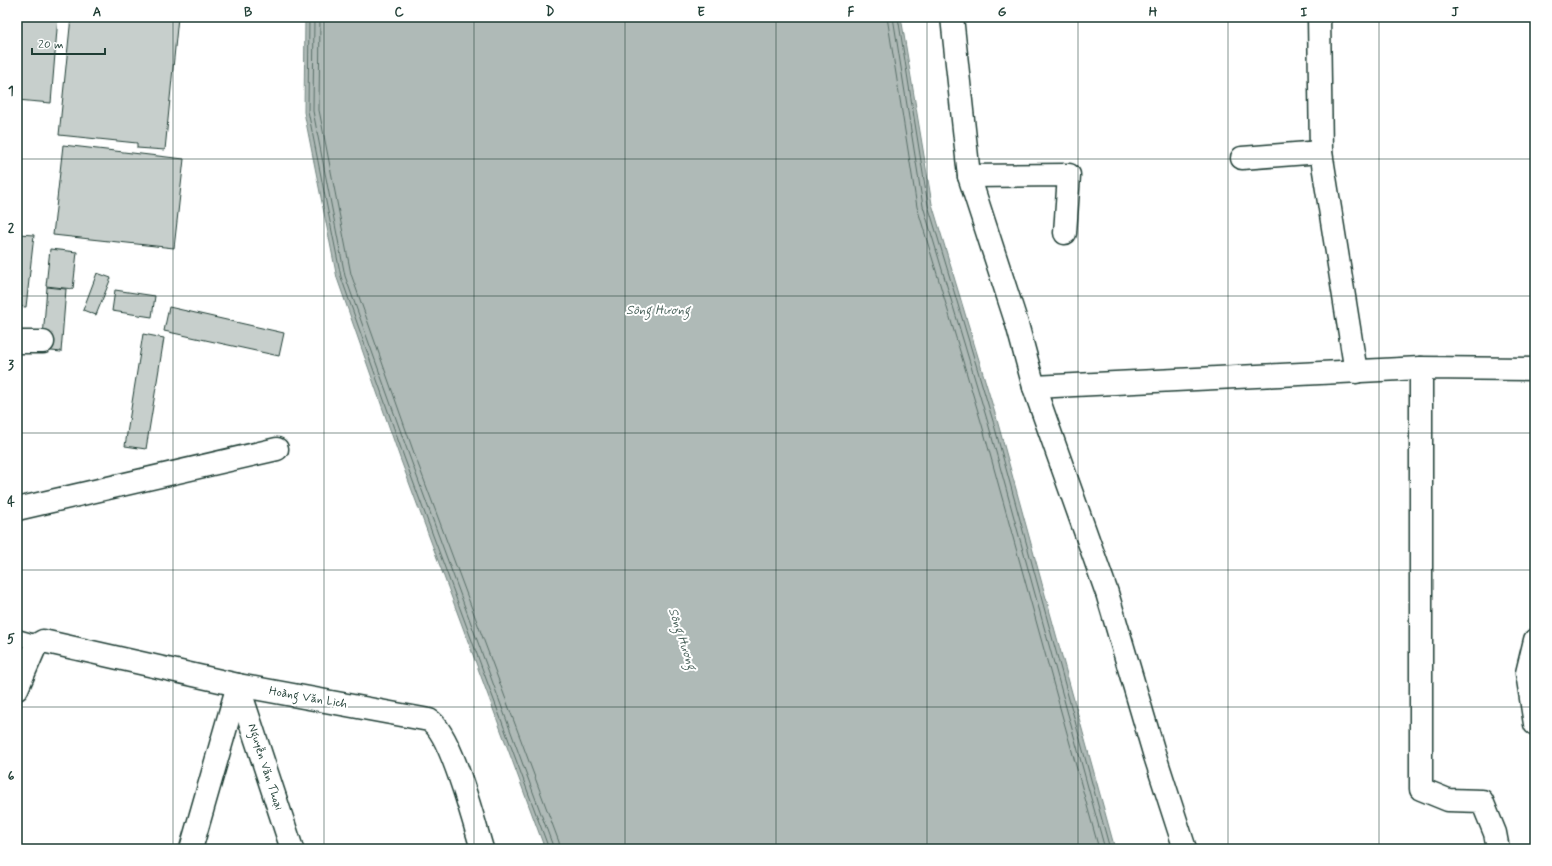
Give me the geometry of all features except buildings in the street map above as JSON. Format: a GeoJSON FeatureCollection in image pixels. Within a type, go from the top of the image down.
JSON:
{"type":"FeatureCollection","features":[{"type":"Feature","properties":{"kind":"street"},"geometry":{"type":"LineString","coordinates":[[952,17],[969,176],[1017,324],[1034,387],[1107,593],[1154,753],[1185,849]]}},
{"type":"Feature","properties":{"kind":"street"},"geometry":{"type":"LineString","coordinates":[[1319,17],[1321,152],[1356,372]]}},
{"type":"Feature","properties":{"kind":"street"},"geometry":{"type":"LineString","coordinates":[[1242,158],[1321,152]]}},
{"type":"Feature","properties":{"kind":"street"},"geometry":{"type":"LineString","coordinates":[[969,176],[1069,175],[1065,233]]}},
{"type":"Feature","properties":{"kind":"street"},"geometry":{"type":"LineString","coordinates":[[17,342],[43,342]]}},
{"type":"Feature","properties":{"kind":"street"},"geometry":{"type":"LineString","coordinates":[[1034,387],[1421,368],[1535,373]]}},
{"type":"Feature","properties":{"kind":"street"},"geometry":{"type":"LineString","coordinates":[[1421,368],[1421,789],[1448,800],[1482,801],[1495,833],[1498,849]]}},
{"type":"Feature","properties":{"kind":"street"},"geometry":{"type":"LineString","coordinates":[[17,509],[277,449]]}},
{"type":"Feature","properties":{"kind":"street"},"geometry":{"type":"LineString","coordinates":[[1535,640],[1527,673],[1535,724]]}},
{"type":"Feature","properties":{"kind":"street"},"geometry":{"type":"LineString","coordinates":[[17,689],[32,651],[44,643]]}},
{"type":"Feature","properties":{"kind":"street","name":"Hoàng Văn Lịch"},"geometry":{"type":"LineString","coordinates":[[44,643],[238,685],[430,720],[442,732],[452,753],[482,849]]}},
{"type":"Feature","properties":{"kind":"street"},"geometry":{"type":"LineString","coordinates":[[191,849],[238,685]]}},
{"type":"Feature","properties":{"kind":"street","name":"Nguyễn Văn Thoại"},"geometry":{"type":"LineString","coordinates":[[238,685],[292,849]]}},
{"type":"Feature","properties":{"kind":"lane"},"geometry":{"type":"LineString","coordinates":[[17,637],[44,643]]}},
{"type":"Feature","properties":{"kind":"water","name":"Sông Hương"},"geometry":{"type":"Polygon","coordinates":[[[305,17],[901,17],[932,204],[997,420],[1115,849],[545,849],[400,458],[337,278],[304,112],[305,17]]]}}]}
